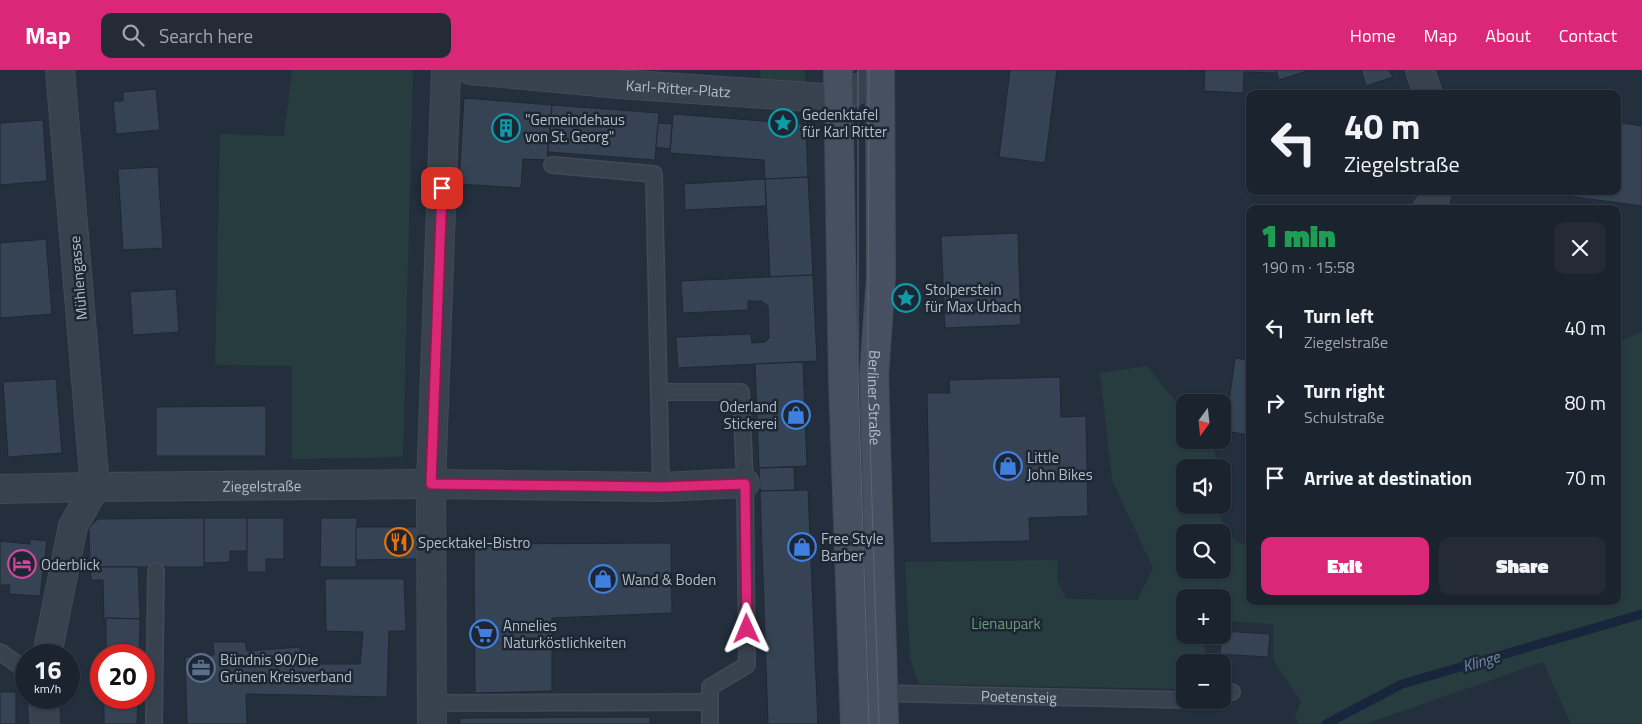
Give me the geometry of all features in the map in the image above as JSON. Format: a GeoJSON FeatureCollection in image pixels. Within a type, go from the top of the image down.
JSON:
{"type":"FeatureCollection","features":[{"type":"Feature","properties":{"kind":"street","name":"Mühlengasse"},"geometry":{"type":"LineString","coordinates":[[60,70],[95,487]]}},
{"type":"Feature","properties":{"kind":"street"},"geometry":{"type":"LineString","coordinates":[[431,713],[431,484],[446,70]]}},
{"type":"Feature","properties":{"kind":"street","name":"Karl-Ritter-Platz"},"geometry":{"type":"LineString","coordinates":[[470,70],[620,84],[839,99]]}},
{"type":"Feature","properties":{"kind":"street","name":"Berliner Straße"},"geometry":{"type":"LineString","coordinates":[[838,70],[843,367],[855,724]]}},
{"type":"Feature","properties":{"kind":"street"},"geometry":{"type":"LineString","coordinates":[[1420,70],[1427,90]]}},
{"type":"Feature","properties":{"kind":"street"},"geometry":{"type":"LineString","coordinates":[[839,99],[880,74]]}},
{"type":"Feature","properties":{"kind":"street","name":"Berliner Straße"},"geometry":{"type":"LineString","coordinates":[[880,74],[881,277],[874,375],[884,724]]}},
{"type":"Feature","properties":{"kind":"street","name":"Ziegelstraße"},"geometry":{"type":"LineString","coordinates":[[0,489],[431,484],[661,487],[745,484]]}},
{"type":"Feature","properties":{"kind":"street"},"geometry":{"type":"LineString","coordinates":[[50,644],[73,526],[95,487]]}},
{"type":"Feature","properties":{"kind":"street"},"geometry":{"type":"LineString","coordinates":[[43,709],[44,724]]}},
{"type":"Feature","properties":{"kind":"lane"},"geometry":{"type":"LineString","coordinates":[[552,165],[654,174],[661,487]]}},
{"type":"Feature","properties":{"kind":"lane"},"geometry":{"type":"LineString","coordinates":[[659,392],[741,392],[745,484],[748,666],[710,687],[710,724]]}},
{"type":"Feature","properties":{"kind":"lane"},"geometry":{"type":"LineString","coordinates":[[154,724],[156,571]]}},
{"type":"Feature","properties":{"kind":"lane"},"geometry":{"type":"LineString","coordinates":[[0,652],[15,662]]}},
{"type":"Feature","properties":{"kind":"lane","name":"Poetensteig"},"geometry":{"type":"LineString","coordinates":[[853,692],[1176,700]]}},
{"type":"Feature","properties":{"kind":"lane"},"geometry":{"type":"LineString","coordinates":[[431,713],[710,702]]}},
{"type":"Feature","properties":{"kind":"green space"},"geometry":{"type":"Polygon","coordinates":[[[292,70],[413,70],[403,457],[292,459],[292,366],[215,365],[220,134],[284,136],[292,70]]]}},
{"type":"Feature","properties":{"kind":"green space"},"geometry":{"type":"Polygon","coordinates":[[[761,70],[805,70],[805,84],[760,81],[761,70]]]}},
{"type":"Feature","properties":{"kind":"green space","name":"Lienaupark"},"geometry":{"type":"Polygon","coordinates":[[[1642,332],[1642,724],[1571,724],[1543,662],[1365,724],[1299,724],[1295,718],[1301,701],[1273,660],[1273,624],[1231,621],[1231,589],[1176,589],[1176,644],[1205,644],[1205,654],[1176,654],[1176,689],[919,684],[910,658],[905,562],[1058,560],[1057,580],[1066,599],[1137,600],[1153,568],[1112,480],[1100,373],[1147,366],[1176,402],[1176,449],[1214,449],[1215,459],[1176,459],[1176,514],[1221,514],[1224,524],[1176,524],[1176,579],[1231,579],[1231,534],[1236,542],[1246,545],[1246,605],[1621,605],[1621,341],[1642,332]]]}},
{"type":"Feature","properties":{"kind":"building"},"geometry":{"type":"Polygon","coordinates":[[[1010,70],[1057,70],[1045,163],[999,157],[1010,70]]]}},
{"type":"Feature","properties":{"kind":"building"},"geometry":{"type":"Polygon","coordinates":[[[1187,70],[1276,70],[1277,73],[1244,72],[1243,93],[1204,91],[1205,71],[1187,70]]]}},
{"type":"Feature","properties":{"kind":"building"},"geometry":{"type":"Polygon","coordinates":[[[1276,70],[1310,70],[1279,80],[1276,70]]]}},
{"type":"Feature","properties":{"kind":"building"},"geometry":{"type":"Polygon","coordinates":[[[1361,70],[1389,70],[1393,77],[1366,86],[1361,70]]]}},
{"type":"Feature","properties":{"kind":"building"},"geometry":{"type":"Polygon","coordinates":[[[156,89],[160,130],[116,134],[113,101],[123,101],[123,92],[156,89]]]}},
{"type":"Feature","properties":{"kind":"building","name":"\"Gemeindehaus von St. Georg\""},"geometry":{"type":"Polygon","coordinates":[[[464,98],[552,105],[547,160],[523,159],[521,188],[459,184],[464,98]]]}},
{"type":"Feature","properties":{"kind":"building"},"geometry":{"type":"Polygon","coordinates":[[[552,105],[659,113],[655,160],[548,152],[552,105]]]}},
{"type":"Feature","properties":{"kind":"building"},"geometry":{"type":"Polygon","coordinates":[[[673,114],[802,124],[806,130],[808,177],[765,179],[764,160],[670,153],[673,114]]]}},
{"type":"Feature","properties":{"kind":"building"},"geometry":{"type":"Polygon","coordinates":[[[43,120],[47,181],[0,185],[0,123],[43,120]]]}},
{"type":"Feature","properties":{"kind":"building"},"geometry":{"type":"Polygon","coordinates":[[[1621,122],[1642,126],[1642,206],[1560,195],[1621,195],[1621,122]]]}},
{"type":"Feature","properties":{"kind":"building"},"geometry":{"type":"Polygon","coordinates":[[[658,123],[672,124],[670,149],[656,147],[658,123]]]}},
{"type":"Feature","properties":{"kind":"building"},"geometry":{"type":"Polygon","coordinates":[[[158,167],[163,248],[123,250],[118,169],[158,167]]]}},
{"type":"Feature","properties":{"kind":"building"},"geometry":{"type":"Polygon","coordinates":[[[808,177],[813,275],[770,277],[765,179],[808,177]]]}},
{"type":"Feature","properties":{"kind":"building"},"geometry":{"type":"Polygon","coordinates":[[[765,179],[766,206],[685,210],[684,184],[765,179]]]}},
{"type":"Feature","properties":{"kind":"building"},"geometry":{"type":"Polygon","coordinates":[[[1018,233],[1021,325],[945,328],[941,236],[1018,233]]]}},
{"type":"Feature","properties":{"kind":"building"},"geometry":{"type":"Polygon","coordinates":[[[46,239],[52,314],[0,318],[0,243],[46,239]]]}},
{"type":"Feature","properties":{"kind":"building"},"geometry":{"type":"Polygon","coordinates":[[[813,275],[817,361],[678,368],[676,337],[751,334],[752,343],[765,342],[769,338],[768,306],[761,301],[748,301],[748,310],[683,313],[681,281],[813,275]]]}},
{"type":"Feature","properties":{"kind":"building"},"geometry":{"type":"Polygon","coordinates":[[[176,289],[179,332],[133,335],[130,292],[176,289]]]}},
{"type":"Feature","properties":{"kind":"building"},"geometry":{"type":"Polygon","coordinates":[[[1235,358],[1246,359],[1246,434],[1231,432],[1230,394],[1235,358]]]}},
{"type":"Feature","properties":{"kind":"building"},"geometry":{"type":"Polygon","coordinates":[[[803,362],[807,466],[759,468],[755,364],[803,362]]]}},
{"type":"Feature","properties":{"kind":"building","name":"Little John Bikes"},"geometry":{"type":"Polygon","coordinates":[[[1060,377],[1061,417],[1086,416],[1088,516],[1029,518],[1030,541],[930,543],[927,393],[950,393],[949,380],[1060,377]]]}},
{"type":"Feature","properties":{"kind":"building"},"geometry":{"type":"Polygon","coordinates":[[[56,379],[62,453],[8,457],[3,382],[56,379]]]}},
{"type":"Feature","properties":{"kind":"building"},"geometry":{"type":"Polygon","coordinates":[[[266,406],[266,456],[156,456],[156,407],[266,406]]]}},
{"type":"Feature","properties":{"kind":"building"},"geometry":{"type":"Polygon","coordinates":[[[794,467],[795,490],[760,491],[759,468],[794,467]]]}},
{"type":"Feature","properties":{"kind":"building"},"geometry":{"type":"Polygon","coordinates":[[[808,490],[818,724],[768,724],[760,491],[808,490]]]}},
{"type":"Feature","properties":{"kind":"building"},"geometry":{"type":"Polygon","coordinates":[[[204,518],[247,518],[247,551],[230,551],[230,562],[204,563],[204,518]]]}},
{"type":"Feature","properties":{"kind":"building"},"geometry":{"type":"Polygon","coordinates":[[[204,518],[204,567],[90,567],[89,528],[98,519],[204,518]]]}},
{"type":"Feature","properties":{"kind":"building"},"geometry":{"type":"Polygon","coordinates":[[[247,518],[284,518],[284,559],[266,559],[266,572],[247,572],[247,518]]]}},
{"type":"Feature","properties":{"kind":"building"},"geometry":{"type":"Polygon","coordinates":[[[321,518],[357,518],[356,567],[320,567],[321,518]]]}},
{"type":"Feature","properties":{"kind":"building"},"geometry":{"type":"Polygon","coordinates":[[[356,527],[417,527],[418,559],[356,560],[356,527]]]}},
{"type":"Feature","properties":{"kind":"building","name":"Oderblick"},"geometry":{"type":"Polygon","coordinates":[[[30,539],[47,541],[40,596],[9,594],[10,585],[0,585],[0,541],[30,544],[30,539]]]}},
{"type":"Feature","properties":{"kind":"building"},"geometry":{"type":"Polygon","coordinates":[[[671,543],[672,613],[552,618],[552,691],[475,693],[474,544],[671,543]]]}},
{"type":"Feature","properties":{"kind":"building"},"geometry":{"type":"Polygon","coordinates":[[[90,567],[138,567],[140,619],[106,618],[104,621],[103,580],[91,580],[90,567]]]}},
{"type":"Feature","properties":{"kind":"building"},"geometry":{"type":"Polygon","coordinates":[[[325,579],[404,579],[406,631],[389,631],[387,697],[246,694],[247,724],[187,724],[185,657],[214,655],[213,642],[245,642],[247,651],[300,647],[301,664],[360,664],[363,632],[326,631],[325,579]]]}},
{"type":"Feature","properties":{"kind":"building"},"geometry":{"type":"Polygon","coordinates":[[[106,618],[140,619],[139,644],[106,644],[106,618]]]}},
{"type":"Feature","properties":{"kind":"building"},"geometry":{"type":"Polygon","coordinates":[[[1231,632],[1270,634],[1268,657],[1220,654],[1221,644],[1231,644],[1231,632]]]}},
{"type":"Feature","properties":{"kind":"building"},"geometry":{"type":"Polygon","coordinates":[[[0,692],[15,692],[16,724],[0,724],[0,692]]]}},
{"type":"Feature","properties":{"kind":"building"},"geometry":{"type":"Polygon","coordinates":[[[104,709],[138,709],[137,724],[104,724],[104,709]]]}},
{"type":"Feature","properties":{"kind":"building"},"geometry":{"type":"Polygon","coordinates":[[[650,717],[650,724],[460,724],[460,718],[650,717]]]}},
{"type":"Feature","properties":{"kind":"waterway","name":"Klinge"},"geometry":{"type":"LineString","coordinates":[[1326,724],[1402,684],[1642,614]]}},
{"type":"Feature","properties":{"kind":"tram line"},"geometry":{"type":"LineString","coordinates":[[858,70],[858,376],[869,724]]}},
{"type":"Feature","properties":{"kind":"tram line"},"geometry":{"type":"LineString","coordinates":[[869,70],[868,376],[879,724]]}},
{"type":"Feature","properties":{"kind":"place","name":"Gedenktafel für Karl Ritter"},"geometry":{"type":"Point","coordinates":[783,123]}},
{"type":"Feature","properties":{"kind":"place","name":"\"Gemeindehaus von St. Georg\""},"geometry":{"type":"Point","coordinates":[506,128]}},
{"type":"Feature","properties":{"kind":"place","name":"Stolperstein für Max Urbach"},"geometry":{"type":"Point","coordinates":[906,298]}},
{"type":"Feature","properties":{"kind":"place","name":"Oderland Stickerei"},"geometry":{"type":"Point","coordinates":[796,415]}},
{"type":"Feature","properties":{"kind":"place","name":"Little John Bikes"},"geometry":{"type":"Point","coordinates":[1008,466]}},
{"type":"Feature","properties":{"kind":"place","name":"Specktakel-Bistro"},"geometry":{"type":"Point","coordinates":[399,542]}},
{"type":"Feature","properties":{"kind":"place","name":"Free Style Barber"},"geometry":{"type":"Point","coordinates":[802,547]}},
{"type":"Feature","properties":{"kind":"place","name":"Oderblick"},"geometry":{"type":"Point","coordinates":[22,564]}},
{"type":"Feature","properties":{"kind":"place","name":"Wand & Boden"},"geometry":{"type":"Point","coordinates":[603,579]}},
{"type":"Feature","properties":{"kind":"place","name":"Annelies Naturköstlichkeiten"},"geometry":{"type":"Point","coordinates":[484,634]}},
{"type":"Feature","properties":{"kind":"place","name":"Bündnis 90/Die Grünen Kreisverband"},"geometry":{"type":"Point","coordinates":[201,668]}},
{"type":"Feature","properties":{"kind":"route"},"geometry":{"type":"LineString","coordinates":[[442,188],[431,484],[661,487],[745,484],[747,629]]}}]}
